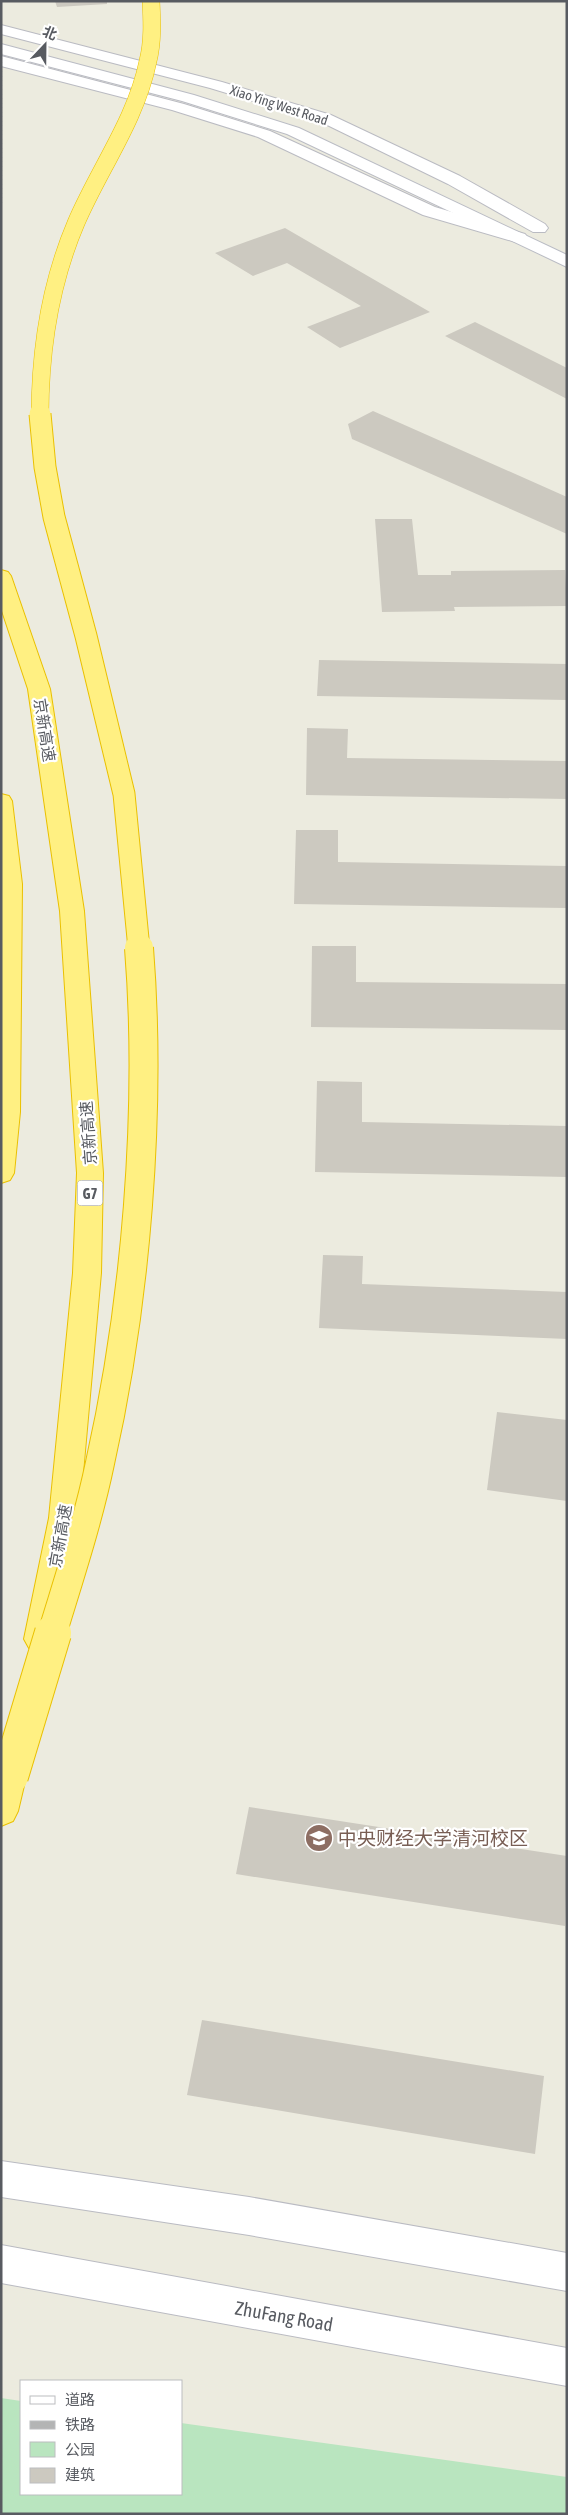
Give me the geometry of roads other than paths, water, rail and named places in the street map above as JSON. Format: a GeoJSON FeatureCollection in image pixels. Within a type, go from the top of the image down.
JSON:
{"type":"FeatureCollection","features":[{"type":"Feature","properties":{"kind":"highway"},"geometry":{"type":"LineString","coordinates":[[10,1776],[79,1545],[105,1443],[132,1272],[141,1174],[144,1041],[141,952],[124,793],[95,677],[88,640],[73,593],[48,491],[43,451],[40,392],[49,313],[68,243],[90,193],[134,106],[147,73],[154,35],[151,1]]}},
{"type":"Feature","properties":{"kind":"highway","name":"京新高速"},"geometry":{"type":"LineString","coordinates":[[1,576],[39,689],[72,911],[90,1172],[87,1273],[64,1518],[1,1811]]}},
{"type":"Feature","properties":{"kind":"highway"},"geometry":{"type":"LineString","coordinates":[[1,801],[10,884],[7,1112],[1,1173]]}},
{"type":"Feature","properties":{"kind":"street","name":"Xiao Ying West Road"},"geometry":{"type":"LineString","coordinates":[[1,29],[216,85],[325,118],[454,180],[546,232],[309,125],[204,92],[1,39]]}},
{"type":"Feature","properties":{"kind":"street","name":"Xiao Ying West Road"},"geometry":{"type":"LineString","coordinates":[[1,49],[188,98],[293,131],[567,262]]}},
{"type":"Feature","properties":{"kind":"street","name":"Xiao Ying West Road"},"geometry":{"type":"LineString","coordinates":[[1,61],[178,107],[264,134],[428,211],[519,238]]}},
{"type":"Feature","properties":{"kind":"street"},"geometry":{"type":"LineString","coordinates":[[1,2179],[249,2216],[567,2272]]}},
{"type":"Feature","properties":{"kind":"street","name":"ZhuFang Road"},"geometry":{"type":"LineString","coordinates":[[1,2264],[567,2368]]}},
{"type":"Feature","properties":{"kind":"railway"},"geometry":{"type":"LineString","coordinates":[[1,49],[1,206]]}},
{"type":"Feature","properties":{"kind":"place","name":"中央财经大学清河校区"},"geometry":{"type":"Point","coordinates":[319,1838]}}]}
